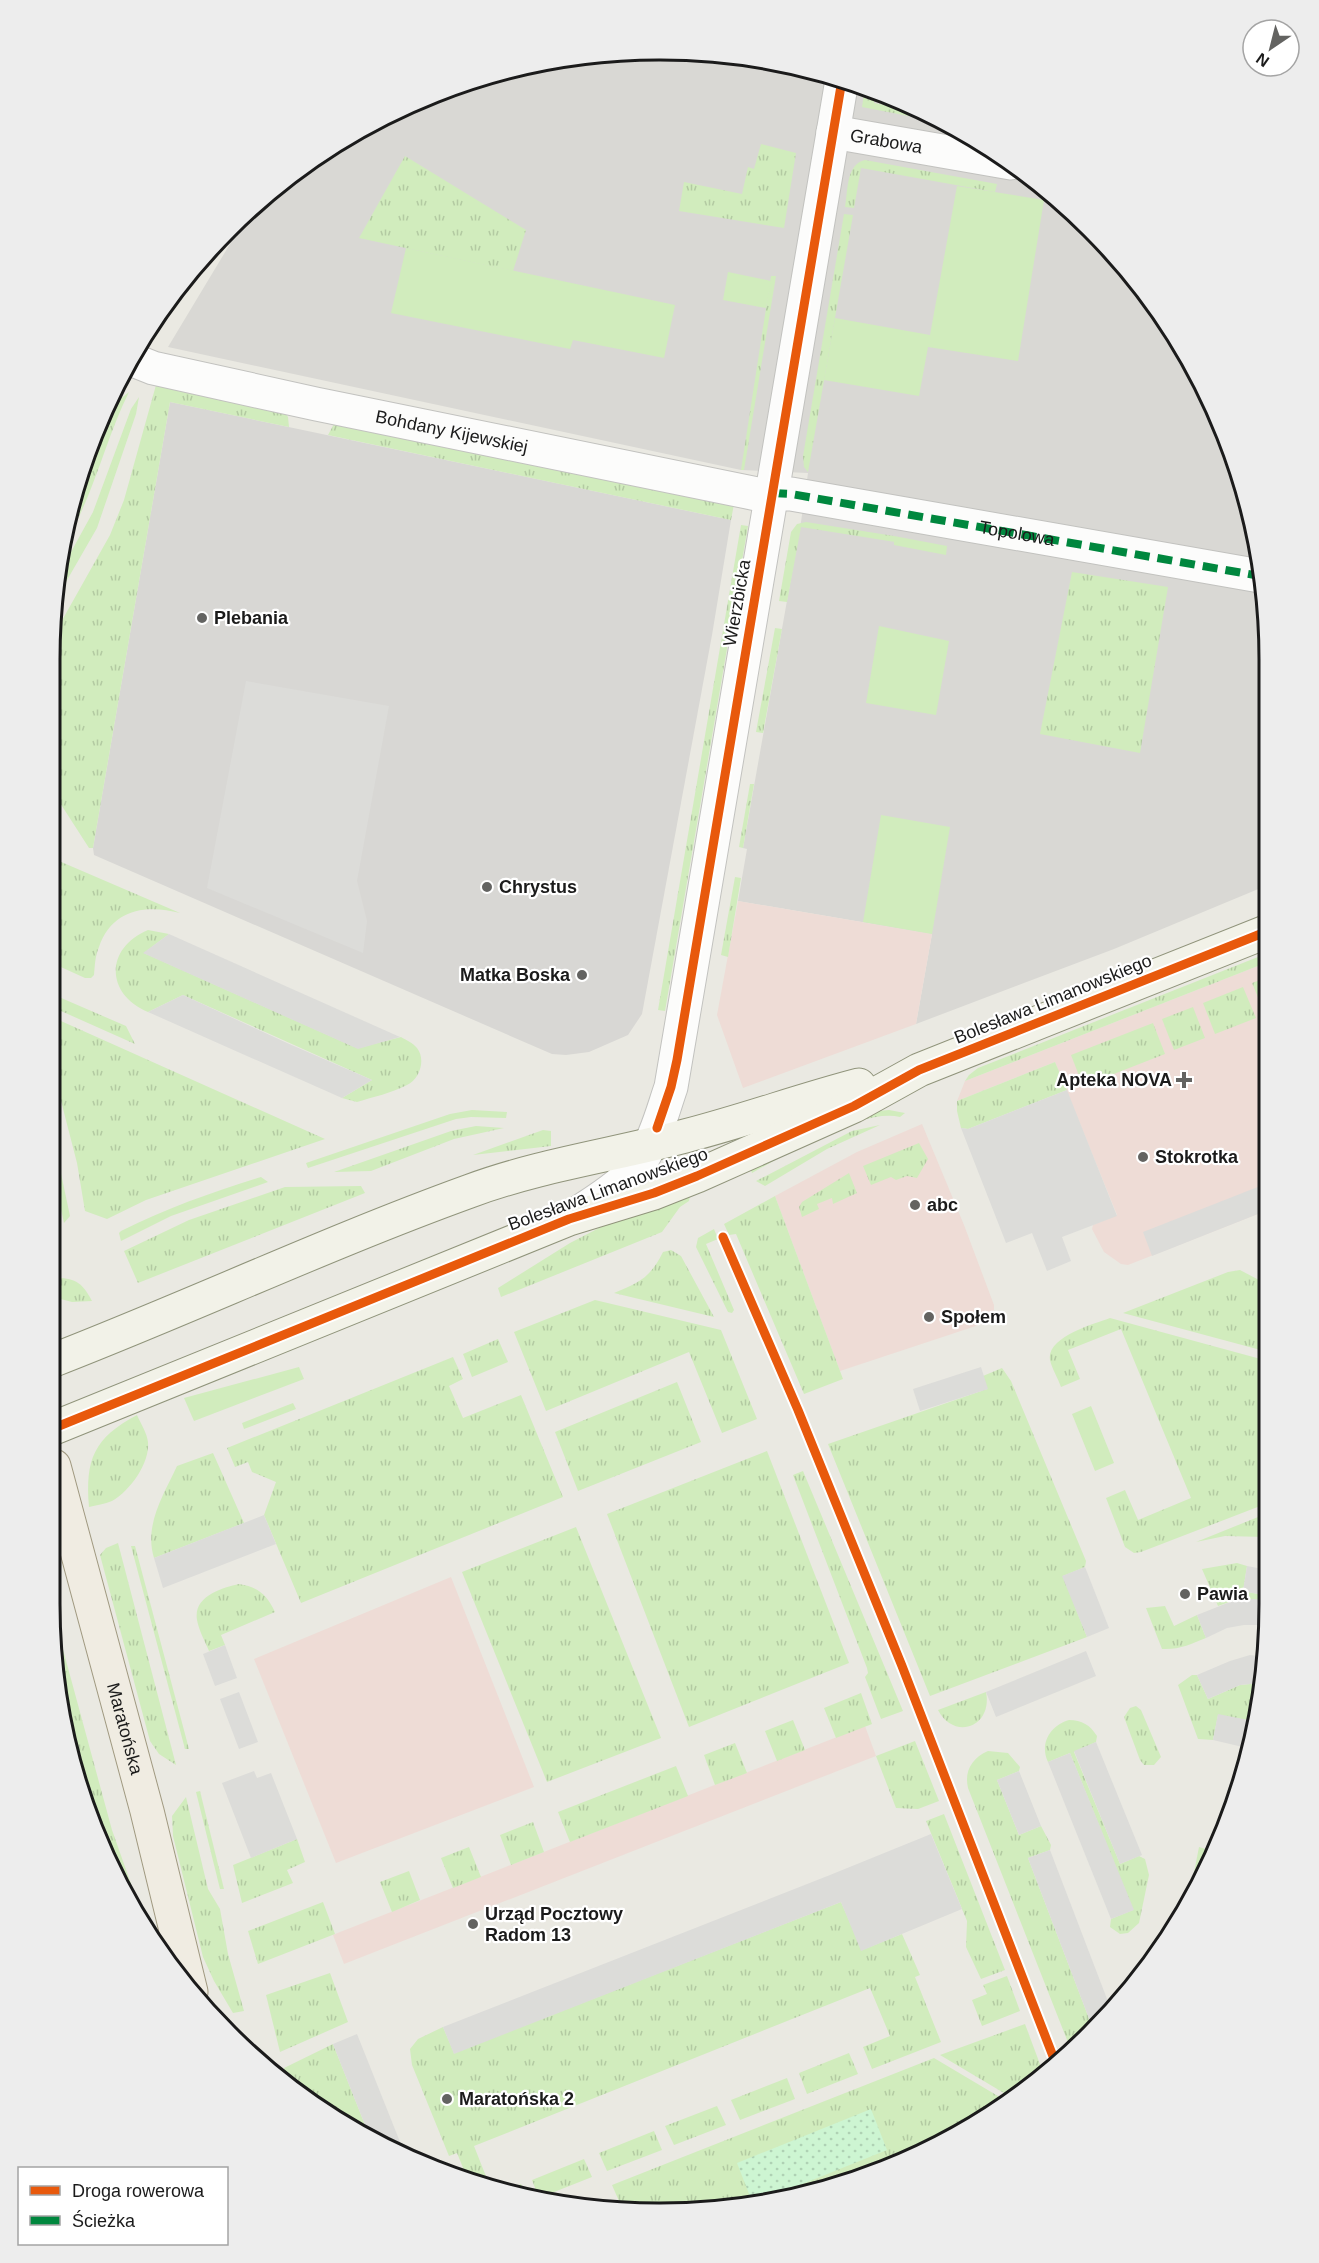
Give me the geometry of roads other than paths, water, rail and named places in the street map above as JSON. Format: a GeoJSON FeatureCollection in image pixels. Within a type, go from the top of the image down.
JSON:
{"type":"FeatureCollection","features":[{"type":"Feature","properties":{"kind":"main road","name":"Maratońska"},"geometry":{"type":"LineString","coordinates":[[60,1488],[147,1811],[186,1970]]}},
{"type":"Feature","properties":{"kind":"street","name":"Wierzbicka"},"geometry":{"type":"LineString","coordinates":[[651,1144],[671,1087],[677,1060],[841,88]]}},
{"type":"Feature","properties":{"kind":"street","name":"Grabowa"},"geometry":{"type":"LineString","coordinates":[[833,132],[990,159]]}},
{"type":"Feature","properties":{"kind":"street","name":"Bohdany Kijewskiej"},"geometry":{"type":"LineString","coordinates":[[139,362],[153,368],[316,404],[757,494],[772,493]]}},
{"type":"Feature","properties":{"kind":"street","name":"Topolowa"},"geometry":{"type":"LineString","coordinates":[[772,493],[791,494],[1253,575]]}},
{"type":"Feature","properties":{"kind":"street","name":"Bolesława Limanowskiego"},"geometry":{"type":"LineString","coordinates":[[60,1426],[568,1219],[654,1193],[698,1176],[854,1106],[914,1073],[1259,935]]}},
{"type":"Feature","properties":{"kind":"street","name":"Bolesława Limanowskiego"},"geometry":{"type":"LineString","coordinates":[[60,1358],[473,1190],[565,1163],[742,1121],[840,1090],[914,1073]]}},
{"type":"Feature","properties":{"kind":"street","name":"Bolesława Limanowskiego"},"geometry":{"type":"LineString","coordinates":[[568,1219],[604,1196],[624,1179],[636,1168],[651,1144]]}},
{"type":"Feature","properties":{"kind":"place","name":"Plebania"},"geometry":{"type":"Point","coordinates":[202,618]}},
{"type":"Feature","properties":{"kind":"place","name":"Chrystus"},"geometry":{"type":"Point","coordinates":[487,887]}},
{"type":"Feature","properties":{"kind":"place","name":"Matka Boska"},"geometry":{"type":"Point","coordinates":[582,975]}},
{"type":"Feature","properties":{"kind":"place","name":"Apteka NOVA"},"geometry":{"type":"Point","coordinates":[1184,1080]}},
{"type":"Feature","properties":{"kind":"place","name":"Stokrotka"},"geometry":{"type":"Point","coordinates":[1143,1157]}},
{"type":"Feature","properties":{"kind":"place","name":"abc"},"geometry":{"type":"Point","coordinates":[915,1205]}},
{"type":"Feature","properties":{"kind":"place","name":"Społem"},"geometry":{"type":"Point","coordinates":[929,1317]}},
{"type":"Feature","properties":{"kind":"place","name":"Pawia"},"geometry":{"type":"Point","coordinates":[1185,1594]}},
{"type":"Feature","properties":{"kind":"place","name":"Urząd Pocztowy Radom 13"},"geometry":{"type":"Point","coordinates":[473,1924]}},
{"type":"Feature","properties":{"kind":"place","name":"Maratońska 2"},"geometry":{"type":"Point","coordinates":[447,2099]}}]}
